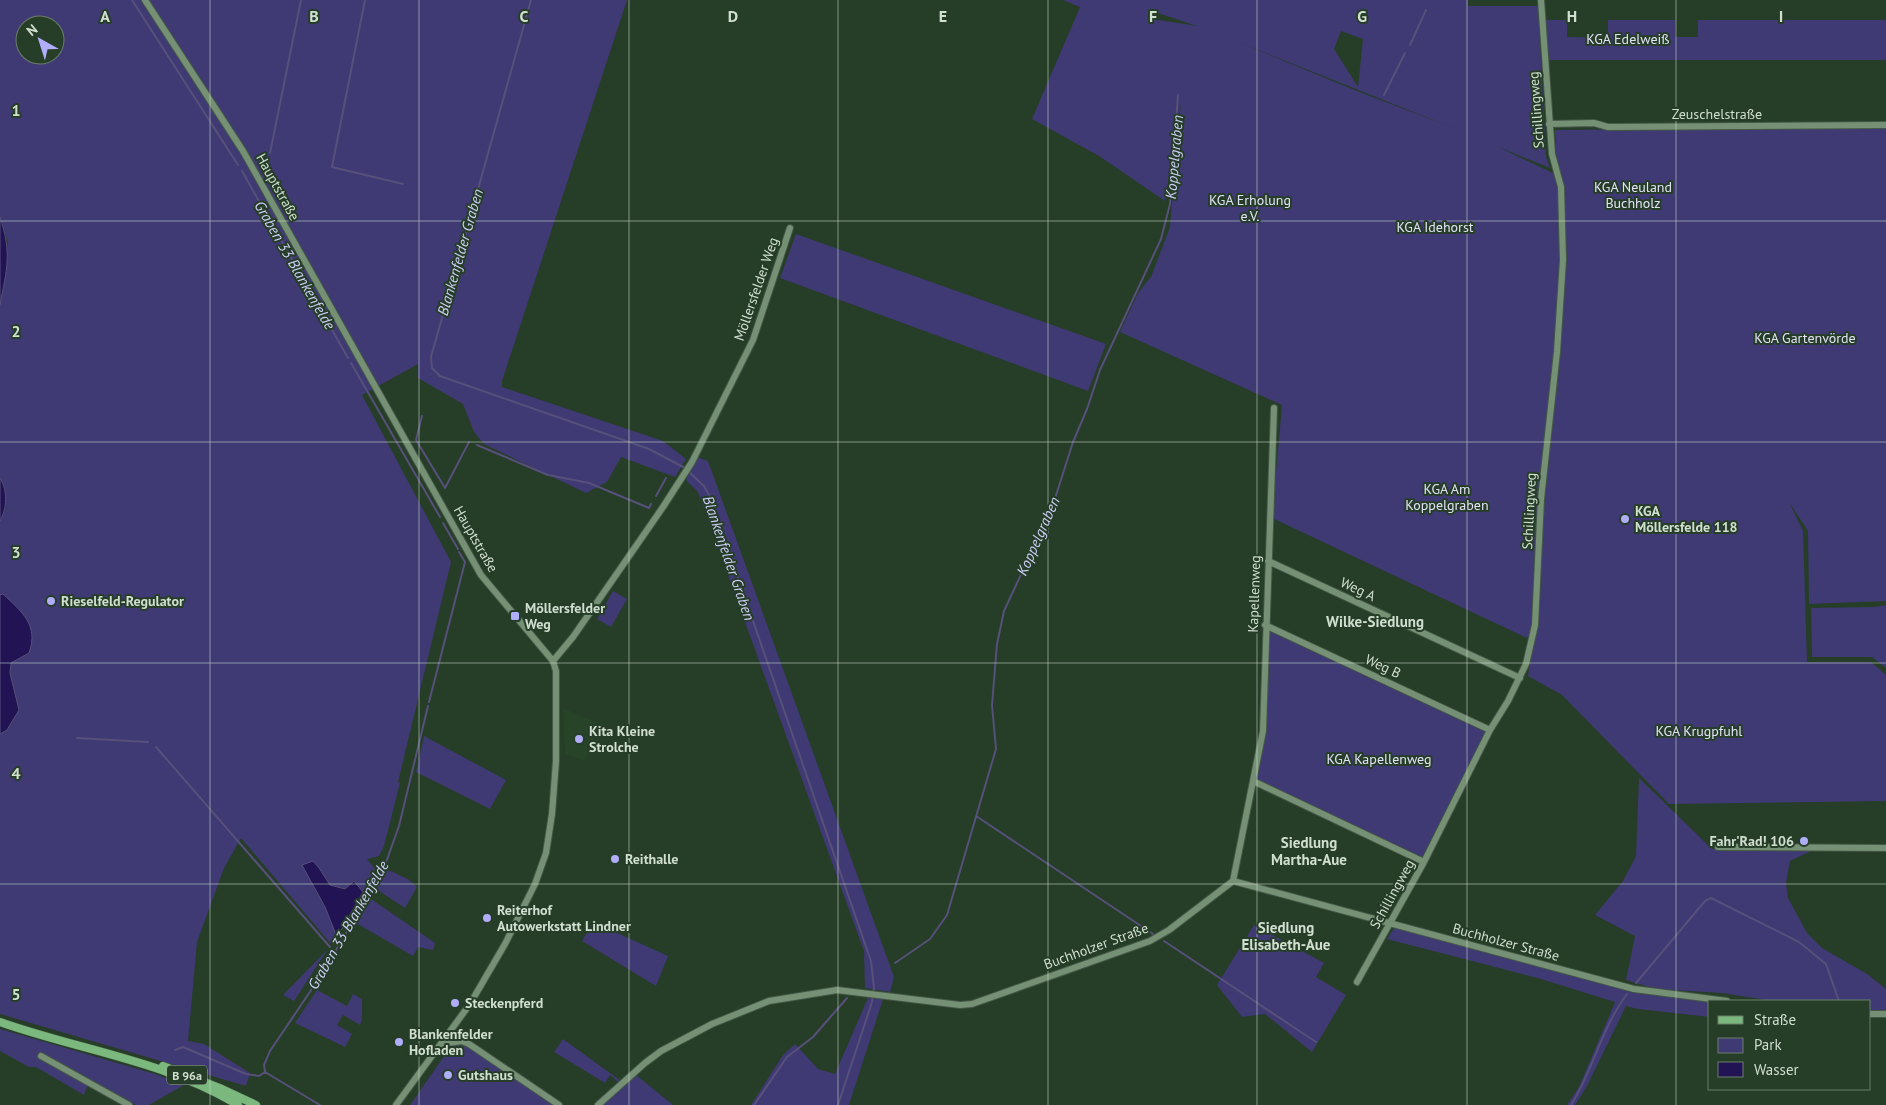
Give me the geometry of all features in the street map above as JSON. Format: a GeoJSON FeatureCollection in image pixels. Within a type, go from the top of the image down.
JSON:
{"type":"FeatureCollection","features":[{"type":"Feature","properties":{"kind":"main road","name":"B 96a"},"geometry":{"type":"LineString","coordinates":[[0,1022],[114,1055],[167,1068],[213,1085],[256,1105]]}},
{"type":"Feature","properties":{"kind":"main road","name":"B 96a"},"geometry":{"type":"LineString","coordinates":[[114,1055],[176,1077],[220,1095],[238,1105]]}},
{"type":"Feature","properties":{"kind":"street","name":"Hauptstraße"},"geometry":{"type":"LineString","coordinates":[[145,0],[243,152],[481,575],[553,661]]}},
{"type":"Feature","properties":{"kind":"street","name":"Schillingweg"},"geometry":{"type":"LineString","coordinates":[[1357,982],[1424,862],[1490,730],[1520,678],[1526,664],[1535,625],[1541,499],[1556,361],[1562,280],[1560,187],[1552,154],[1541,0]]}},
{"type":"Feature","properties":{"kind":"street","name":"Zeuschelstraße"},"geometry":{"type":"LineString","coordinates":[[1549,124],[1594,124],[1608,127],[1886,125]]}},
{"type":"Feature","properties":{"kind":"street","name":"Möllersfelder Weg"},"geometry":{"type":"LineString","coordinates":[[553,661],[573,637],[692,462],[753,340],[790,228]]}},
{"type":"Feature","properties":{"kind":"street","name":"Kapellenweg"},"geometry":{"type":"LineString","coordinates":[[1232,881],[1263,731],[1265,625],[1274,408]]}},
{"type":"Feature","properties":{"kind":"street","name":"Weg A"},"geometry":{"type":"LineString","coordinates":[[1268,561],[1520,678]]}},
{"type":"Feature","properties":{"kind":"street","name":"Weg B"},"geometry":{"type":"LineString","coordinates":[[1265,625],[1490,730]]}},
{"type":"Feature","properties":{"kind":"street"},"geometry":{"type":"LineString","coordinates":[[396,1105],[456,1026],[523,909],[546,853],[552,814],[556,761],[556,673],[553,661]]}},
{"type":"Feature","properties":{"kind":"street"},"geometry":{"type":"LineString","coordinates":[[1253,781],[1424,862]]}},
{"type":"Feature","properties":{"kind":"street"},"geometry":{"type":"LineString","coordinates":[[1718,847],[1886,848]]}},
{"type":"Feature","properties":{"kind":"street","name":"Buchholzer Straße"},"geometry":{"type":"LineString","coordinates":[[598,1105],[651,1058],[712,1024],[769,1001],[837,990],[972,1004],[1150,941],[1169,930],[1232,881],[1634,989],[1719,1000]]}},
{"type":"Feature","properties":{"kind":"street"},"geometry":{"type":"LineString","coordinates":[[1871,1014],[1886,1014]]}},
{"type":"Feature","properties":{"kind":"street"},"geometry":{"type":"LineString","coordinates":[[456,1026],[462,1042]]}},
{"type":"Feature","properties":{"kind":"street"},"geometry":{"type":"LineString","coordinates":[[441,1044],[462,1042],[476,1048],[559,1105]]}},
{"type":"Feature","properties":{"kind":"street"},"geometry":{"type":"LineString","coordinates":[[41,1056],[130,1105]]}},
{"type":"Feature","properties":{"kind":"shaded area","name":"Kita Kleine Strolche"},"geometry":{"type":"Polygon","coordinates":[[[563,708],[600,724],[585,761],[565,754],[563,708]]]}},
{"type":"Feature","properties":{"kind":"green space"},"geometry":{"type":"Polygon","coordinates":[[[0,0],[627,0],[502,381],[502,387],[663,441],[686,459],[675,477],[621,457],[607,482],[586,493],[484,444],[474,432],[463,404],[418,378],[418,364],[362,395],[451,562],[384,846],[379,856],[367,859],[375,869],[363,892],[354,881],[345,889],[330,885],[319,868],[302,865],[325,907],[337,937],[331,944],[241,838],[224,868],[197,942],[188,1041],[204,1044],[250,1073],[246,1086],[0,1014],[0,734],[7,730],[19,710],[10,673],[11,663],[29,653],[3,595],[0,595],[0,521],[6,507],[4,485],[0,478],[0,305],[8,242],[0,217],[0,0]]]}},
{"type":"Feature","properties":{"kind":"green space"},"geometry":{"type":"Polygon","coordinates":[[[1063,0],[1468,0],[1468,6],[1538,6],[1546,157],[1550,168],[1496,146],[1557,175],[1555,130],[1886,127],[1886,601],[1809,604],[1808,531],[1789,502],[1803,531],[1807,662],[1871,662],[1886,675],[1886,801],[1669,804],[1562,695],[1528,676],[1535,627],[1527,638],[1272,518],[1282,405],[1120,332],[1138,293],[1151,277],[1170,227],[1181,102],[1165,201],[1099,156],[1032,119],[1080,7],[1063,0]],[[1152,11],[1153,19],[1197,26],[1152,11]],[[1341,31],[1334,49],[1358,87],[1363,39],[1341,31]],[[1238,42],[1357,91],[1451,127],[1238,42]]]}},
{"type":"Feature","properties":{"kind":"green space","name":"KGA Edelweiß"},"geometry":{"type":"Polygon","coordinates":[[[1545,20],[1567,20],[1567,37],[1608,38],[1608,20],[1675,20],[1675,37],[1698,37],[1698,20],[1886,20],[1886,60],[1549,60],[1545,20]]]}},
{"type":"Feature","properties":{"kind":"green space"},"geometry":{"type":"Polygon","coordinates":[[[796,234],[1106,344],[1088,391],[780,278],[796,234]]]}},
{"type":"Feature","properties":{"kind":"green space"},"geometry":{"type":"Polygon","coordinates":[[[697,457],[708,461],[894,977],[890,992],[865,988],[864,951],[698,492],[686,480],[697,457]]]}},
{"type":"Feature","properties":{"kind":"green space"},"geometry":{"type":"Polygon","coordinates":[[[613,591],[627,599],[611,627],[597,619],[613,591]]]}},
{"type":"Feature","properties":{"kind":"green space"},"geometry":{"type":"Polygon","coordinates":[[[1886,605],[1886,668],[1872,657],[1812,657],[1811,608],[1875,607],[1886,605]]]}},
{"type":"Feature","properties":{"kind":"green space","name":"KGA Kapellenweg"},"geometry":{"type":"Polygon","coordinates":[[[1269,631],[1486,732],[1422,857],[1255,779],[1267,724],[1269,631]]]}},
{"type":"Feature","properties":{"kind":"green space"},"geometry":{"type":"Polygon","coordinates":[[[424,736],[506,780],[490,809],[416,772],[424,736]]]}},
{"type":"Feature","properties":{"kind":"green space"},"geometry":{"type":"Polygon","coordinates":[[[1639,778],[1712,849],[1813,850],[1790,861],[1786,883],[1788,898],[1807,933],[1822,948],[1867,974],[1886,989],[1886,1011],[1871,1011],[1871,1000],[1767,1000],[1722,993],[1656,989],[1626,980],[1635,936],[1595,915],[1623,881],[1636,856],[1639,778]]]}},
{"type":"Feature","properties":{"kind":"green space"},"geometry":{"type":"Polygon","coordinates":[[[386,869],[408,879],[417,887],[405,908],[376,889],[386,869]]]}},
{"type":"Feature","properties":{"kind":"green space"},"geometry":{"type":"Polygon","coordinates":[[[371,899],[435,943],[433,950],[418,947],[413,956],[356,923],[371,899]]]}},
{"type":"Feature","properties":{"kind":"green space"},"geometry":{"type":"Polygon","coordinates":[[[593,922],[668,956],[656,986],[582,941],[593,922]]]}},
{"type":"Feature","properties":{"kind":"green space"},"geometry":{"type":"Polygon","coordinates":[[[1254,925],[1324,963],[1316,977],[1346,995],[1312,1052],[1265,1014],[1242,1017],[1217,985],[1254,925]]]}},
{"type":"Feature","properties":{"kind":"green space"},"geometry":{"type":"Polygon","coordinates":[[[1395,927],[1634,991],[1708,1002],[1708,1017],[1626,1006],[1587,1086],[1575,1105],[1567,1105],[1579,1087],[1615,1002],[1541,979],[1387,939],[1395,927]]]}},
{"type":"Feature","properties":{"kind":"green space"},"geometry":{"type":"Polygon","coordinates":[[[328,949],[294,1001],[283,995],[328,949]]]}},
{"type":"Feature","properties":{"kind":"green space"},"geometry":{"type":"Polygon","coordinates":[[[317,990],[347,1006],[353,994],[362,999],[362,1020],[360,1025],[343,1015],[337,1025],[352,1034],[345,1047],[295,1023],[317,990]]]}},
{"type":"Feature","properties":{"kind":"green space"},"geometry":{"type":"Polygon","coordinates":[[[868,998],[883,999],[849,1105],[751,1105],[783,1055],[795,1044],[818,1069],[835,1074],[868,998]]]}},
{"type":"Feature","properties":{"kind":"green space"},"geometry":{"type":"Polygon","coordinates":[[[0,1029],[155,1074],[184,1085],[149,1105],[136,1105],[90,1079],[84,1095],[36,1067],[29,1067],[0,1051],[0,1029]]]}},
{"type":"Feature","properties":{"kind":"green space"},"geometry":{"type":"Polygon","coordinates":[[[563,1039],[621,1081],[619,1083],[610,1075],[605,1083],[554,1052],[563,1039]]]}},
{"type":"Feature","properties":{"kind":"green space"},"geometry":{"type":"Polygon","coordinates":[[[452,1045],[470,1047],[555,1105],[410,1105],[452,1045]]]}},
{"type":"Feature","properties":{"kind":"green space"},"geometry":{"type":"Polygon","coordinates":[[[636,1075],[673,1105],[602,1105],[636,1075]]]}},
{"type":"Feature","properties":{"kind":"water"},"geometry":{"type":"Polygon","coordinates":[[[0,217],[6,241],[7,261],[0,305],[0,217]]]}},
{"type":"Feature","properties":{"kind":"water"},"geometry":{"type":"Polygon","coordinates":[[[0,478],[3,483],[6,500],[0,521],[0,478]]]}},
{"type":"Feature","properties":{"kind":"water"},"geometry":{"type":"Polygon","coordinates":[[[3,594],[27,620],[32,634],[32,643],[29,653],[11,663],[10,673],[19,710],[7,730],[0,734],[0,595],[3,594]]]}},
{"type":"Feature","properties":{"kind":"water"},"geometry":{"type":"Polygon","coordinates":[[[313,861],[330,885],[345,889],[354,881],[363,892],[337,937],[325,907],[302,865],[313,861]]]}},
{"type":"Feature","properties":{"kind":"waterway","name":"Graben 33 Blankenfelde"},"geometry":{"type":"LineString","coordinates":[[132,0],[238,165]]}},
{"type":"Feature","properties":{"kind":"waterway"},"geometry":{"type":"LineString","coordinates":[[270,153],[301,0]]}},
{"type":"Feature","properties":{"kind":"waterway"},"geometry":{"type":"LineString","coordinates":[[365,0],[332,167],[403,184]]}},
{"type":"Feature","properties":{"kind":"waterway","name":"Blankenfelder Graben"},"geometry":{"type":"LineString","coordinates":[[531,0],[431,357],[432,368],[440,376],[649,449],[685,468]]}},
{"type":"Feature","properties":{"kind":"waterway"},"geometry":{"type":"LineString","coordinates":[[1410,45],[1426,10]]}},
{"type":"Feature","properties":{"kind":"waterway"},"geometry":{"type":"LineString","coordinates":[[1384,95],[1405,53]]}},
{"type":"Feature","properties":{"kind":"waterway","name":"Koppelgraben"},"geometry":{"type":"LineString","coordinates":[[895,963],[930,939],[947,915],[996,749],[992,705],[997,644],[1004,611],[1052,508],[1073,442],[1087,409],[1100,370],[1161,239],[1170,204],[1178,95]]}},
{"type":"Feature","properties":{"kind":"waterway"},"geometry":{"type":"LineString","coordinates":[[268,162],[269,158]]}},
{"type":"Feature","properties":{"kind":"waterway","name":"Graben 33 Blankenfelde"},"geometry":{"type":"LineString","coordinates":[[242,171],[348,358]]}},
{"type":"Feature","properties":{"kind":"waterway","name":"Graben 33 Blankenfelde"},"geometry":{"type":"LineString","coordinates":[[351,363],[440,517]]}},
{"type":"Feature","properties":{"kind":"waterway"},"geometry":{"type":"LineString","coordinates":[[422,416],[416,440],[445,488],[469,442]]}},
{"type":"Feature","properties":{"kind":"waterway"},"geometry":{"type":"LineString","coordinates":[[477,445],[548,475],[589,483],[649,508],[651,504]]}},
{"type":"Feature","properties":{"kind":"waterway","name":"Blankenfelder Graben"},"geometry":{"type":"LineString","coordinates":[[688,471],[704,486],[710,497],[871,961],[874,988],[872,1002],[838,1105]]}},
{"type":"Feature","properties":{"kind":"waterway"},"geometry":{"type":"LineString","coordinates":[[656,496],[666,478]]}},
{"type":"Feature","properties":{"kind":"waterway","name":"Graben 33 Blankenfelde"},"geometry":{"type":"LineString","coordinates":[[443,523],[458,549]]}},
{"type":"Feature","properties":{"kind":"waterway","name":"Graben 33 Blankenfelde"},"geometry":{"type":"LineString","coordinates":[[429,702],[465,562],[459,552]]}},
{"type":"Feature","properties":{"kind":"waterway","name":"Graben 33 Blankenfelde"},"geometry":{"type":"LineString","coordinates":[[320,1105],[265,1072],[264,1065],[270,1051],[322,974],[384,868],[399,826],[428,706]]}},
{"type":"Feature","properties":{"kind":"waterway"},"geometry":{"type":"LineString","coordinates":[[77,738],[148,742]]}},
{"type":"Feature","properties":{"kind":"waterway"},"geometry":{"type":"LineString","coordinates":[[156,747],[330,947]]}},
{"type":"Feature","properties":{"kind":"waterway"},"geometry":{"type":"LineString","coordinates":[[976,816],[1153,934]]}},
{"type":"Feature","properties":{"kind":"waterway"},"geometry":{"type":"LineString","coordinates":[[1636,983],[1705,901],[1711,898],[1799,942],[1826,964],[1839,1000]]}},
{"type":"Feature","properties":{"kind":"waterway"},"geometry":{"type":"LineString","coordinates":[[1164,941],[1316,1042]]}},
{"type":"Feature","properties":{"kind":"waterway"},"geometry":{"type":"LineString","coordinates":[[1571,1105],[1586,1078],[1611,1020],[1627,994]]}},
{"type":"Feature","properties":{"kind":"waterway"},"geometry":{"type":"LineString","coordinates":[[754,1105],[787,1057],[813,1037],[847,998]]}},
{"type":"Feature","properties":{"kind":"waterway"},"geometry":{"type":"LineString","coordinates":[[175,1050],[183,1047],[246,1074],[259,1076],[265,1072]]}},
{"type":"Feature","properties":{"kind":"place","name":"KGA Möllersfelde 118"},"geometry":{"type":"Point","coordinates":[1625,519]}},
{"type":"Feature","properties":{"kind":"place","name":"Rieselfeld-Regulator"},"geometry":{"type":"Point","coordinates":[51,601]}},
{"type":"Feature","properties":{"kind":"place","name":"Möllersfelder Weg"},"geometry":{"type":"Point","coordinates":[515,616]}},
{"type":"Feature","properties":{"kind":"place","name":"Kita Kleine Strolche"},"geometry":{"type":"Point","coordinates":[579,739]}},
{"type":"Feature","properties":{"kind":"place","name":"Fahr'Rad! 106"},"geometry":{"type":"Point","coordinates":[1804,841]}},
{"type":"Feature","properties":{"kind":"place","name":"Reithalle"},"geometry":{"type":"Point","coordinates":[615,859]}},
{"type":"Feature","properties":{"kind":"place","name":"Reiterhof Autowerkstatt Lindner"},"geometry":{"type":"Point","coordinates":[487,918]}},
{"type":"Feature","properties":{"kind":"place","name":"Steckenpferd"},"geometry":{"type":"Point","coordinates":[455,1003]}},
{"type":"Feature","properties":{"kind":"place","name":"Blankenfelder Hofladen"},"geometry":{"type":"Point","coordinates":[399,1042]}},
{"type":"Feature","properties":{"kind":"place","name":"Gutshaus"},"geometry":{"type":"Point","coordinates":[448,1075]}},
{"type":"Feature","properties":{"kind":"district","name":"Wilke-Siedlung"},"geometry":{"type":"Point","coordinates":[1375,621]}},
{"type":"Feature","properties":{"kind":"district","name":"Siedlung Martha-Aue"},"geometry":{"type":"Point","coordinates":[1309,850]}},
{"type":"Feature","properties":{"kind":"district","name":"Siedlung Elisabeth-Aue"},"geometry":{"type":"Point","coordinates":[1286,936]}},
{"type":"Feature","properties":{"kind":"park label","name":"KGA Neuland Buchholz"},"geometry":{"type":"Point","coordinates":[1633,196]}},
{"type":"Feature","properties":{"kind":"park label","name":"KGA Erholung e.V."},"geometry":{"type":"Point","coordinates":[1250,208]}},
{"type":"Feature","properties":{"kind":"park label","name":"KGA Idehorst"},"geometry":{"type":"Point","coordinates":[1435,227]}},
{"type":"Feature","properties":{"kind":"park label","name":"KGA Gartenvörde"},"geometry":{"type":"Point","coordinates":[1805,338]}},
{"type":"Feature","properties":{"kind":"park label","name":"KGA Am Koppelgraben"},"geometry":{"type":"Point","coordinates":[1447,498]}},
{"type":"Feature","properties":{"kind":"park label","name":"KGA Krugpfuhl"},"geometry":{"type":"Point","coordinates":[1699,731]}}]}
